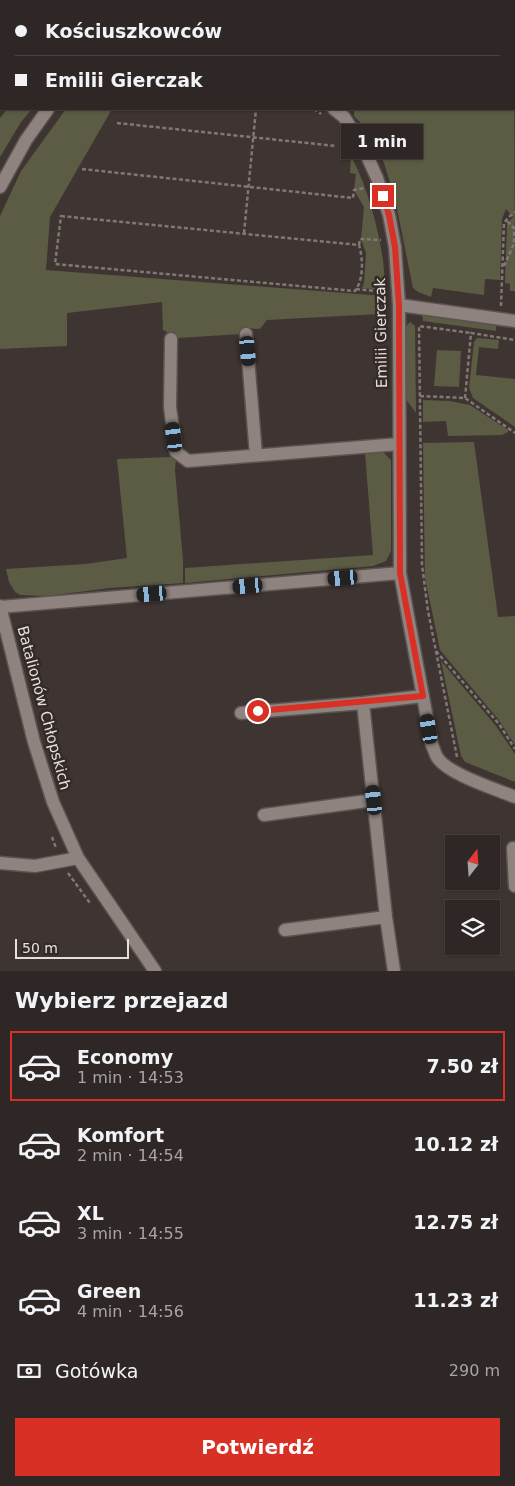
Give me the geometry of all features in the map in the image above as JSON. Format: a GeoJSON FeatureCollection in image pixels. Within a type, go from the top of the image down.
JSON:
{"type":"FeatureCollection","features":[{"type":"Feature","properties":{"kind":"street"},"geometry":{"type":"LineString","coordinates":[[0,187],[26,140],[47,110]]}},
{"type":"Feature","properties":{"kind":"street","name":"Emilii Gierczak"},"geometry":{"type":"LineString","coordinates":[[328,112],[344,117],[363,147],[377,178],[389,215],[395,247],[399,306],[398,444],[400,573],[432,746],[437,758],[446,767],[515,797]]}},
{"type":"Feature","properties":{"kind":"street"},"geometry":{"type":"LineString","coordinates":[[399,306],[515,320]]}},
{"type":"Feature","properties":{"kind":"street"},"geometry":{"type":"LineString","coordinates":[[246,334],[256,455]]}},
{"type":"Feature","properties":{"kind":"street"},"geometry":{"type":"LineString","coordinates":[[171,339],[170,407],[176,452],[188,461],[398,444]]}},
{"type":"Feature","properties":{"kind":"street"},"geometry":{"type":"LineString","coordinates":[[0,606],[400,573]]}},
{"type":"Feature","properties":{"kind":"street","name":"Batalionów Chłopskich"},"geometry":{"type":"LineString","coordinates":[[0,606],[43,775],[53,802],[78,858],[155,971]]}},
{"type":"Feature","properties":{"kind":"street"},"geometry":{"type":"LineString","coordinates":[[241,712],[364,703],[423,696]]}},
{"type":"Feature","properties":{"kind":"street"},"geometry":{"type":"LineString","coordinates":[[364,703],[386,917],[394,971]]}},
{"type":"Feature","properties":{"kind":"street"},"geometry":{"type":"LineString","coordinates":[[264,815],[374,800]]}},
{"type":"Feature","properties":{"kind":"street"},"geometry":{"type":"LineString","coordinates":[[513,848],[515,886]]}},
{"type":"Feature","properties":{"kind":"street"},"geometry":{"type":"LineString","coordinates":[[0,863],[35,866],[78,858]]}},
{"type":"Feature","properties":{"kind":"street"},"geometry":{"type":"LineString","coordinates":[[285,930],[386,917]]}},
{"type":"Feature","properties":{"kind":"path"},"geometry":{"type":"LineString","coordinates":[[244,234],[256,110]]}},
{"type":"Feature","properties":{"kind":"path"},"geometry":{"type":"LineString","coordinates":[[117,123],[253,139],[336,146]]}},
{"type":"Feature","properties":{"kind":"path"},"geometry":{"type":"LineString","coordinates":[[82,169],[352,198],[354,190],[369,187]]}},
{"type":"Feature","properties":{"kind":"path"},"geometry":{"type":"LineString","coordinates":[[500,318],[503,295],[504,223],[515,212]]}},
{"type":"Feature","properties":{"kind":"path"},"geometry":{"type":"LineString","coordinates":[[359,244],[61,216],[55,264],[355,291],[356,289],[387,292],[399,306]]}},
{"type":"Feature","properties":{"kind":"path"},"geometry":{"type":"LineString","coordinates":[[503,267],[514,244],[514,228],[506,220]]}},
{"type":"Feature","properties":{"kind":"path"},"geometry":{"type":"LineString","coordinates":[[356,289],[359,286],[362,257],[359,244],[360,239],[381,240],[382,248]]}},
{"type":"Feature","properties":{"kind":"path"},"geometry":{"type":"LineString","coordinates":[[460,761],[457,757],[428,611],[422,565],[419,326],[515,340]]}},
{"type":"Feature","properties":{"kind":"path"},"geometry":{"type":"LineString","coordinates":[[465,398],[472,333]]}},
{"type":"Feature","properties":{"kind":"path"},"geometry":{"type":"LineString","coordinates":[[420,396],[465,398],[515,433]]}},
{"type":"Feature","properties":{"kind":"path"},"geometry":{"type":"LineString","coordinates":[[436,651],[499,724],[515,749]]}},
{"type":"Feature","properties":{"kind":"green space"},"geometry":{"type":"Polygon","coordinates":[[[6,110],[31,110],[21,122],[0,157],[0,118],[6,110]]]}},
{"type":"Feature","properties":{"kind":"green space"},"geometry":{"type":"Polygon","coordinates":[[[65,110],[111,110],[50,217],[46,270],[384,296],[385,318],[380,314],[267,320],[260,329],[242,328],[241,334],[178,338],[163,330],[162,302],[67,313],[67,346],[0,349],[0,216],[21,171],[65,110]]]}},
{"type":"Feature","properties":{"kind":"green space"},"geometry":{"type":"Polygon","coordinates":[[[354,110],[514,110],[515,291],[510,291],[510,284],[505,283],[507,224],[513,217],[506,209],[502,219],[500,280],[485,279],[484,295],[433,288],[431,297],[413,288],[395,199],[384,163],[368,130],[354,116],[354,110]]]}},
{"type":"Feature","properties":{"kind":"green space"},"geometry":{"type":"Polygon","coordinates":[[[351,157],[364,185],[380,241],[384,290],[362,288],[366,253],[361,239],[364,207],[354,190],[356,174],[350,173],[351,157]]]}},
{"type":"Feature","properties":{"kind":"green space"},"geometry":{"type":"Polygon","coordinates":[[[422,314],[496,322],[496,331],[423,321],[422,314]]]}},
{"type":"Feature","properties":{"kind":"green space"},"geometry":{"type":"Polygon","coordinates":[[[410,322],[415,326],[416,413],[405,398],[406,326],[410,322]]]}},
{"type":"Feature","properties":{"kind":"green space"},"geometry":{"type":"Polygon","coordinates":[[[477,338],[499,340],[498,349],[479,347],[476,375],[515,379],[515,427],[473,398],[469,388],[474,342],[477,338]]]}},
{"type":"Feature","properties":{"kind":"green space"},"geometry":{"type":"Polygon","coordinates":[[[437,350],[461,351],[459,387],[434,386],[437,350]]]}},
{"type":"Feature","properties":{"kind":"green space"},"geometry":{"type":"Polygon","coordinates":[[[423,400],[450,401],[470,405],[508,430],[508,432],[502,435],[448,436],[446,421],[423,422],[423,400]]]}},
{"type":"Feature","properties":{"kind":"green space"},"geometry":{"type":"Polygon","coordinates":[[[474,442],[498,617],[515,616],[515,745],[498,719],[440,650],[425,578],[423,443],[474,442]]]}},
{"type":"Feature","properties":{"kind":"green space"},"geometry":{"type":"Polygon","coordinates":[[[383,452],[391,460],[391,551],[386,561],[373,566],[185,583],[185,568],[373,555],[365,453],[383,452]]]}},
{"type":"Feature","properties":{"kind":"green space"},"geometry":{"type":"Polygon","coordinates":[[[176,458],[175,470],[183,560],[183,583],[110,588],[48,596],[20,595],[15,592],[9,582],[6,569],[85,564],[127,558],[117,459],[176,458]]]}},
{"type":"Feature","properties":{"kind":"green space"},"geometry":{"type":"Polygon","coordinates":[[[441,661],[496,726],[515,754],[515,782],[465,762],[461,756],[441,661]]]}},
{"type":"Feature","properties":{"kind":"route"},"geometry":{"type":"LineString","coordinates":[[258,711],[364,703],[423,696],[400,573],[398,444],[399,306],[395,247],[383,196]]}}]}
